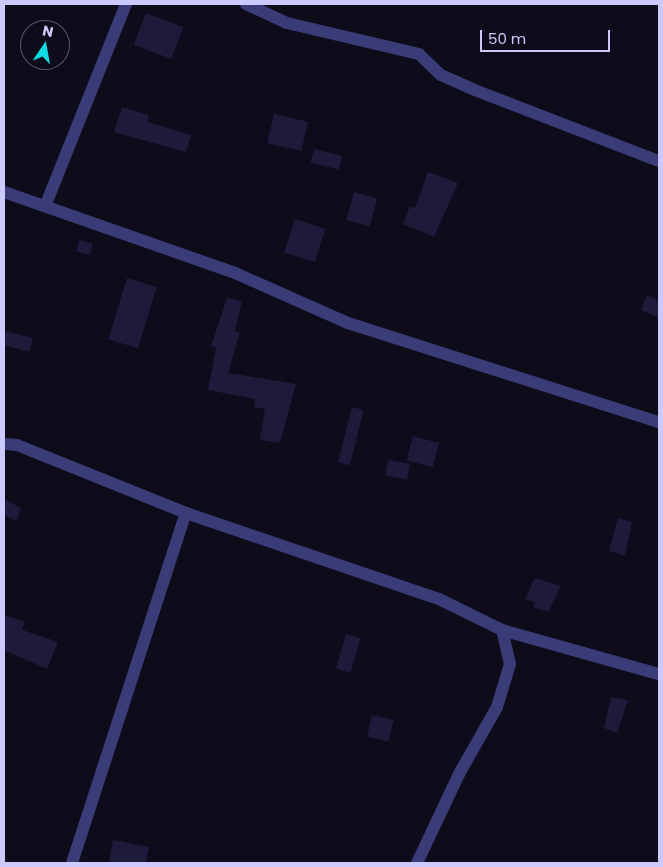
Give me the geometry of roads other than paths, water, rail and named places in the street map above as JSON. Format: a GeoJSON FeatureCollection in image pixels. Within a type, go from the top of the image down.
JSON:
{"type":"FeatureCollection","features":[{"type":"Feature","properties":{"kind":"street"},"geometry":{"type":"LineString","coordinates":[[46,204],[126,4]]}},
{"type":"Feature","properties":{"kind":"street"},"geometry":{"type":"LineString","coordinates":[[246,4],[287,23],[419,54],[441,75],[472,89],[659,160]]}},
{"type":"Feature","properties":{"kind":"street"},"geometry":{"type":"LineString","coordinates":[[4,192],[46,204],[235,273],[348,323],[659,422]]}},
{"type":"Feature","properties":{"kind":"street"},"geometry":{"type":"LineString","coordinates":[[4,444],[17,445],[186,513],[439,599],[502,630],[659,674]]}},
{"type":"Feature","properties":{"kind":"street"},"geometry":{"type":"LineString","coordinates":[[72,863],[186,513]]}},
{"type":"Feature","properties":{"kind":"street"},"geometry":{"type":"LineString","coordinates":[[417,863],[459,774],[497,707],[510,664],[502,630]]}}]}
